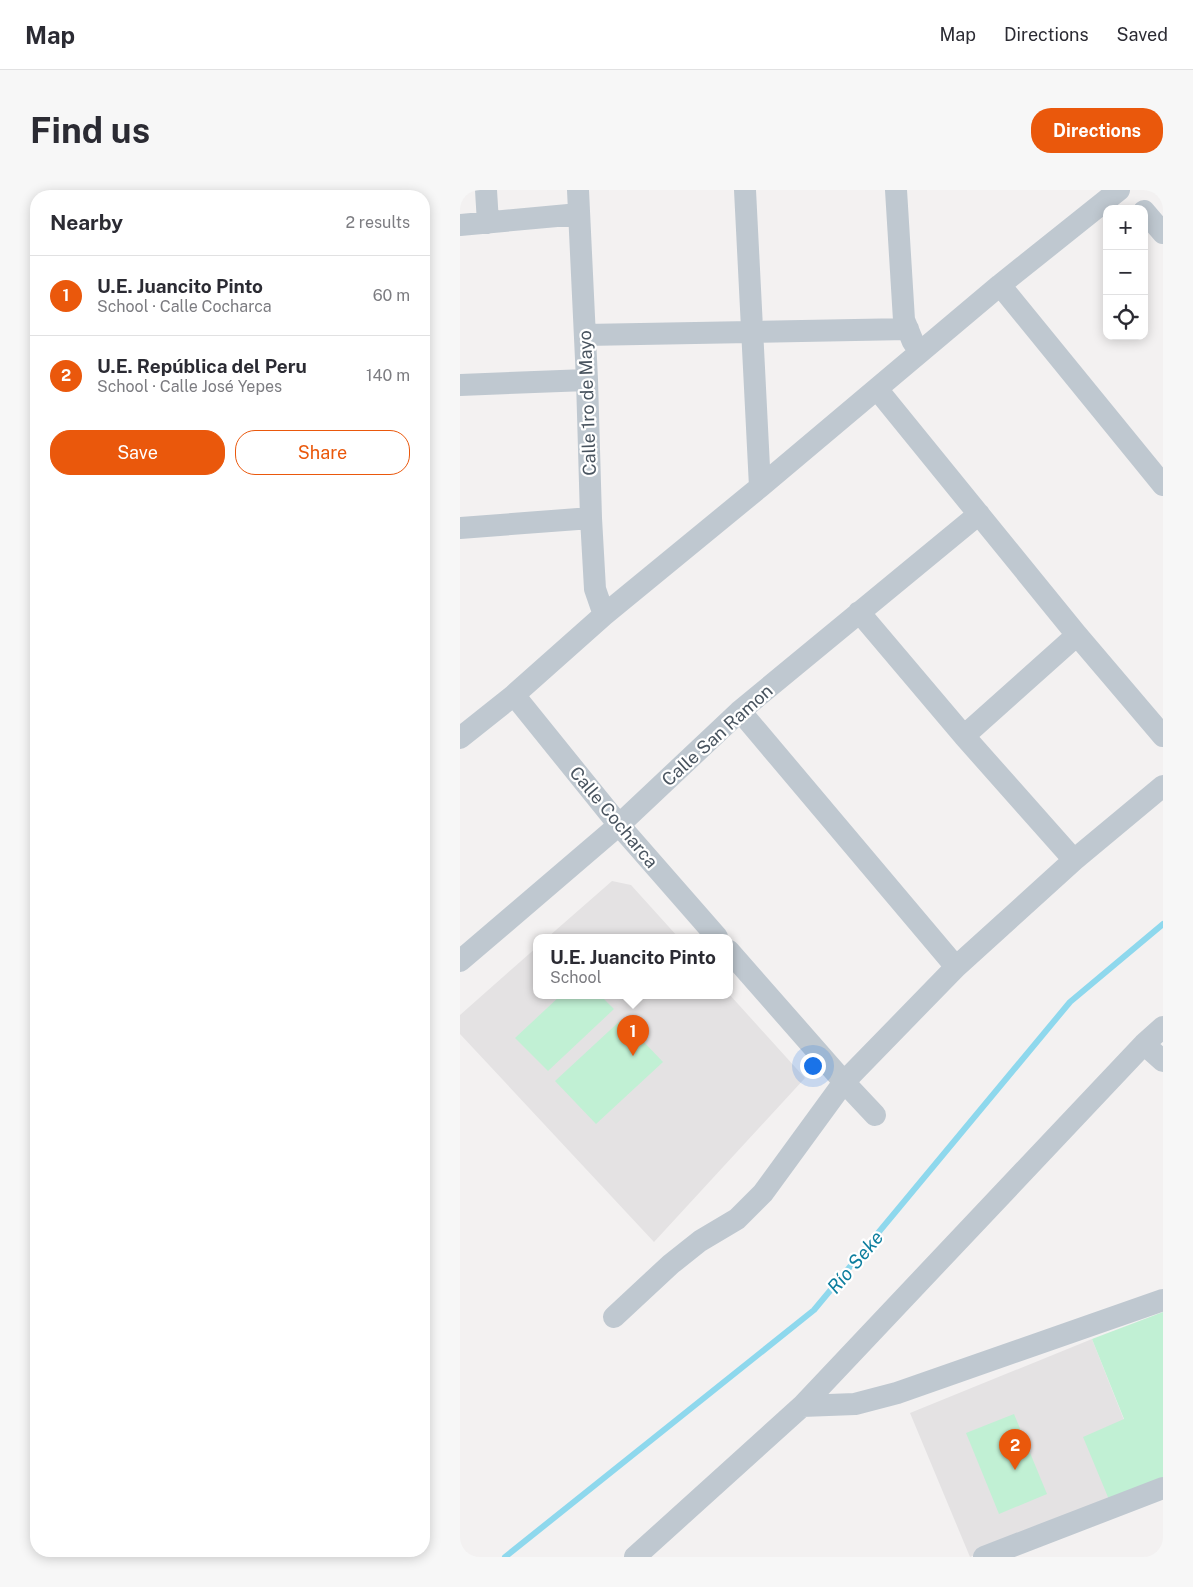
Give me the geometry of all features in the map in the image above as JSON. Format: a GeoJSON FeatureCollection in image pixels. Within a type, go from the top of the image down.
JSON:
{"type":"FeatureCollection","features":[{"type":"Feature","properties":{"kind":"street"},"geometry":{"type":"LineString","coordinates":[[486,190],[488,223]]}},
{"type":"Feature","properties":{"kind":"street","name":"Calle 1ro de Mayo"},"geometry":{"type":"LineString","coordinates":[[578,190],[595,589],[604,615]]}},
{"type":"Feature","properties":{"kind":"street"},"geometry":{"type":"LineString","coordinates":[[746,190],[760,487]]}},
{"type":"Feature","properties":{"kind":"street"},"geometry":{"type":"LineString","coordinates":[[896,190],[904,320],[918,354]]}},
{"type":"Feature","properties":{"kind":"street"},"geometry":{"type":"LineString","coordinates":[[460,738],[514,695],[604,615],[760,487],[1000,285],[1119,190]]}},
{"type":"Feature","properties":{"kind":"street"},"geometry":{"type":"LineString","coordinates":[[1126,190],[1139,205]]}},
{"type":"Feature","properties":{"kind":"street"},"geometry":{"type":"LineString","coordinates":[[460,225],[579,214]]}},
{"type":"Feature","properties":{"kind":"street"},"geometry":{"type":"LineString","coordinates":[[1148,216],[1163,233]]}},
{"type":"Feature","properties":{"kind":"street"},"geometry":{"type":"LineString","coordinates":[[1000,285],[1163,485]]}},
{"type":"Feature","properties":{"kind":"street"},"geometry":{"type":"LineString","coordinates":[[585,335],[908,329]]}},
{"type":"Feature","properties":{"kind":"street"},"geometry":{"type":"LineString","coordinates":[[460,385],[587,380]]}},
{"type":"Feature","properties":{"kind":"street"},"geometry":{"type":"LineString","coordinates":[[877,389],[1077,635],[1163,736]]}},
{"type":"Feature","properties":{"kind":"street","name":"Calle San Ramon"},"geometry":{"type":"LineString","coordinates":[[460,961],[619,825],[740,711],[979,514]]}},
{"type":"Feature","properties":{"kind":"street"},"geometry":{"type":"LineString","coordinates":[[460,528],[591,518]]}},
{"type":"Feature","properties":{"kind":"street"},"geometry":{"type":"LineString","coordinates":[[859,612],[964,736],[1074,860]]}},
{"type":"Feature","properties":{"kind":"street"},"geometry":{"type":"LineString","coordinates":[[964,736],[1077,635]]}},
{"type":"Feature","properties":{"kind":"street","name":"Calle Cocharca"},"geometry":{"type":"LineString","coordinates":[[514,695],[619,825],[714,934]]}},
{"type":"Feature","properties":{"kind":"street"},"geometry":{"type":"LineString","coordinates":[[740,711],[956,966]]}},
{"type":"Feature","properties":{"kind":"street"},"geometry":{"type":"LineString","coordinates":[[614,1317],[671,1264],[700,1241],[737,1219],[764,1193],[844,1082],[956,966],[1074,860],[1163,786]]}},
{"type":"Feature","properties":{"kind":"street"},"geometry":{"type":"LineString","coordinates":[[733,956],[875,1115]]}},
{"type":"Feature","properties":{"kind":"street"},"geometry":{"type":"LineString","coordinates":[[635,1557],[802,1406],[1144,1044],[1163,1028]]}},
{"type":"Feature","properties":{"kind":"street"},"geometry":{"type":"LineString","coordinates":[[1144,1044],[1163,1061]]}},
{"type":"Feature","properties":{"kind":"street"},"geometry":{"type":"LineString","coordinates":[[802,1406],[855,1404],[897,1393],[1163,1300]]}},
{"type":"Feature","properties":{"kind":"street"},"geometry":{"type":"LineString","coordinates":[[984,1557],[1163,1488]]}},
{"type":"Feature","properties":{"kind":"shaded area"},"geometry":{"type":"Polygon","coordinates":[[[612,881],[631,885],[675,934],[551,934],[612,881]]]}},
{"type":"Feature","properties":{"kind":"shaded area"},"geometry":{"type":"Polygon","coordinates":[[[533,951],[533,999],[733,998],[805,1078],[654,1242],[460,1034],[460,1015],[533,951]]]}},
{"type":"Feature","properties":{"kind":"shaded area"},"geometry":{"type":"Polygon","coordinates":[[[1092,1339],[1124,1420],[1110,1502],[970,1557],[910,1413],[1092,1339]]]}},
{"type":"Feature","properties":{"kind":"green space"},"geometry":{"type":"Polygon","coordinates":[[[557,999],[604,999],[614,1009],[548,1071],[515,1038],[557,999]]]}},
{"type":"Feature","properties":{"kind":"green space"},"geometry":{"type":"Polygon","coordinates":[[[622,1019],[663,1062],[596,1124],[555,1081],[622,1019]]]}},
{"type":"Feature","properties":{"kind":"green space"},"geometry":{"type":"Polygon","coordinates":[[[1163,1312],[1163,1482],[1110,1502],[1083,1437],[1124,1419],[1092,1339],[1163,1312]]]}},
{"type":"Feature","properties":{"kind":"green space"},"geometry":{"type":"Polygon","coordinates":[[[1014,1414],[1047,1494],[999,1514],[966,1433],[1014,1414]]]}},
{"type":"Feature","properties":{"kind":"waterway","name":"Río Seke"},"geometry":{"type":"LineString","coordinates":[[505,1557],[814,1310],[1070,1002],[1163,924]]}},
{"type":"Feature","properties":{"kind":"place","name":"U.E. Juancito Pinto"},"geometry":{"type":"Point","coordinates":[633,1056]}},
{"type":"Feature","properties":{"kind":"place","name":"U.E. República del Peru"},"geometry":{"type":"Point","coordinates":[1015,1470]}}]}
